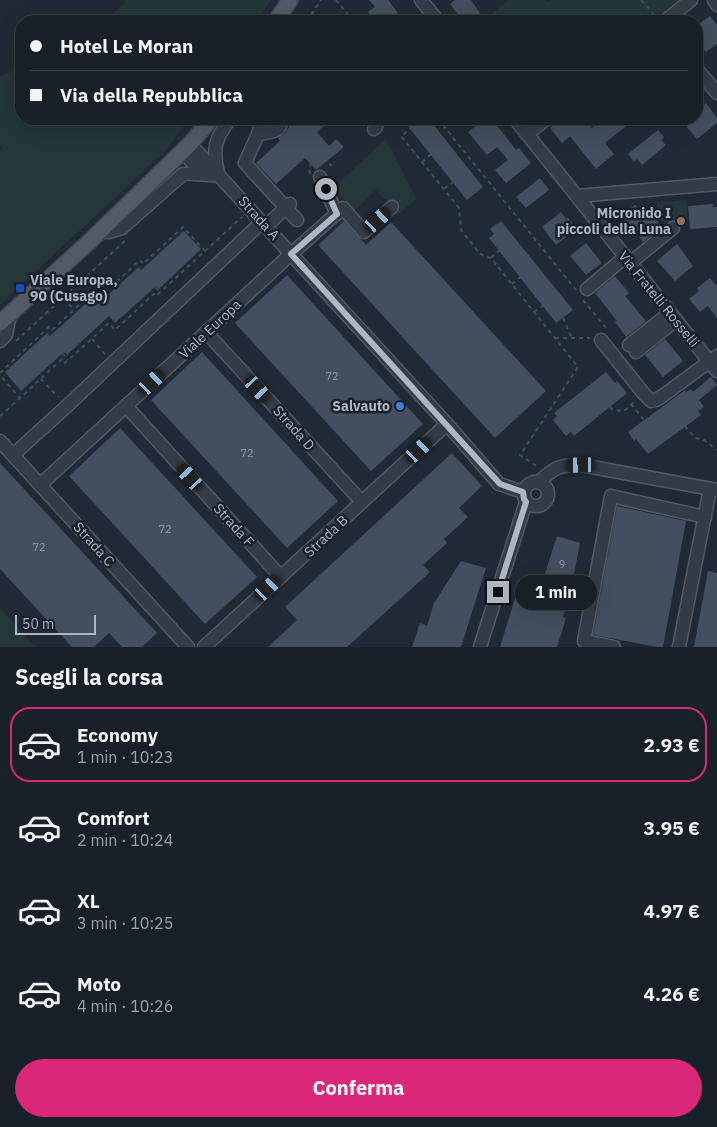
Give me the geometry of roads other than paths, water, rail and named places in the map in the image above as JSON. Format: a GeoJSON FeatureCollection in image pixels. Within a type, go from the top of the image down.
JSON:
{"type":"FeatureCollection","features":[{"type":"Feature","properties":{"kind":"main road"},"geometry":{"type":"LineString","coordinates":[[280,15],[290,0]]}},
{"type":"Feature","properties":{"kind":"main road"},"geometry":{"type":"LineString","coordinates":[[5,318],[100,231],[186,147],[206,125]]}},
{"type":"Feature","properties":{"kind":"street"},"geometry":{"type":"LineString","coordinates":[[421,0],[433,15]]}},
{"type":"Feature","properties":{"kind":"street"},"geometry":{"type":"LineString","coordinates":[[672,15],[691,0]]}},
{"type":"Feature","properties":{"kind":"street"},"geometry":{"type":"LineString","coordinates":[[714,0],[717,4]]}},
{"type":"Feature","properties":{"kind":"street"},"geometry":{"type":"LineString","coordinates":[[703,76],[717,93]]}},
{"type":"Feature","properties":{"kind":"street"},"geometry":{"type":"LineString","coordinates":[[100,231],[109,232],[122,228],[184,174],[219,175],[215,158],[216,142],[218,135],[226,125]]}},
{"type":"Feature","properties":{"kind":"street"},"geometry":{"type":"LineString","coordinates":[[261,125],[241,164],[288,206],[297,220]]}},
{"type":"Feature","properties":{"kind":"street"},"geometry":{"type":"LineString","coordinates":[[258,134],[276,130],[281,125]]}},
{"type":"Feature","properties":{"kind":"street","name":"Via Fratelli Rosselli"},"geometry":{"type":"LineString","coordinates":[[520,125],[673,316],[715,363],[661,397],[651,401],[647,398],[606,337]]}},
{"type":"Feature","properties":{"kind":"street"},"geometry":{"type":"LineString","coordinates":[[527,134],[538,125]]}},
{"type":"Feature","properties":{"kind":"street","name":"Strada A"},"geometry":{"type":"LineString","coordinates":[[186,147],[219,175],[500,484],[525,497]]}},
{"type":"Feature","properties":{"kind":"street"},"geometry":{"type":"LineString","coordinates":[[320,173],[337,214],[343,208],[364,232],[392,207]]}},
{"type":"Feature","properties":{"kind":"street"},"geometry":{"type":"LineString","coordinates":[[578,196],[717,184]]}},
{"type":"Feature","properties":{"kind":"street"},"geometry":{"type":"LineString","coordinates":[[13,455],[264,224],[288,206]]}},
{"type":"Feature","properties":{"kind":"street","name":"Viale Europa"},"geometry":{"type":"LineString","coordinates":[[40,485],[337,214]]}},
{"type":"Feature","properties":{"kind":"street"},"geometry":{"type":"LineString","coordinates":[[587,289],[673,228]]}},
{"type":"Feature","properties":{"kind":"street"},"geometry":{"type":"LineString","coordinates":[[633,348],[673,316]]}},
{"type":"Feature","properties":{"kind":"street"},"geometry":{"type":"LineString","coordinates":[[0,341],[6,335],[5,318]]}},
{"type":"Feature","properties":{"kind":"street","name":"Strada D"},"geometry":{"type":"LineString","coordinates":[[206,332],[362,502]]}},
{"type":"Feature","properties":{"kind":"street","name":"Strada F"},"geometry":{"type":"LineString","coordinates":[[126,406],[281,577]]}},
{"type":"Feature","properties":{"kind":"street","name":"Strada B"},"geometry":{"type":"LineString","coordinates":[[204,647],[447,424]]}},
{"type":"Feature","properties":{"kind":"street","name":"Strada C"},"geometry":{"type":"LineString","coordinates":[[0,441],[188,647]]}},
{"type":"Feature","properties":{"kind":"street"},"geometry":{"type":"LineString","coordinates":[[480,647],[528,485],[544,478],[556,468],[568,465],[581,465],[714,490],[705,517],[679,647]]}},
{"type":"Feature","properties":{"kind":"street"},"geometry":{"type":"LineString","coordinates":[[525,497],[529,505],[537,507],[547,499],[548,495],[544,478]]}},
{"type":"Feature","properties":{"kind":"street"},"geometry":{"type":"LineString","coordinates":[[614,647],[584,641],[611,496],[705,517]]}},
{"type":"Feature","properties":{"kind":"place","name":"Micronido I piccoli della Luna"},"geometry":{"type":"Point","coordinates":[681,221]}},
{"type":"Feature","properties":{"kind":"place","name":"Viale Europa, 90 (Cusago)"},"geometry":{"type":"Point","coordinates":[20,288]}},
{"type":"Feature","properties":{"kind":"place","name":"Salvauto"},"geometry":{"type":"Point","coordinates":[400,406]}}]}
